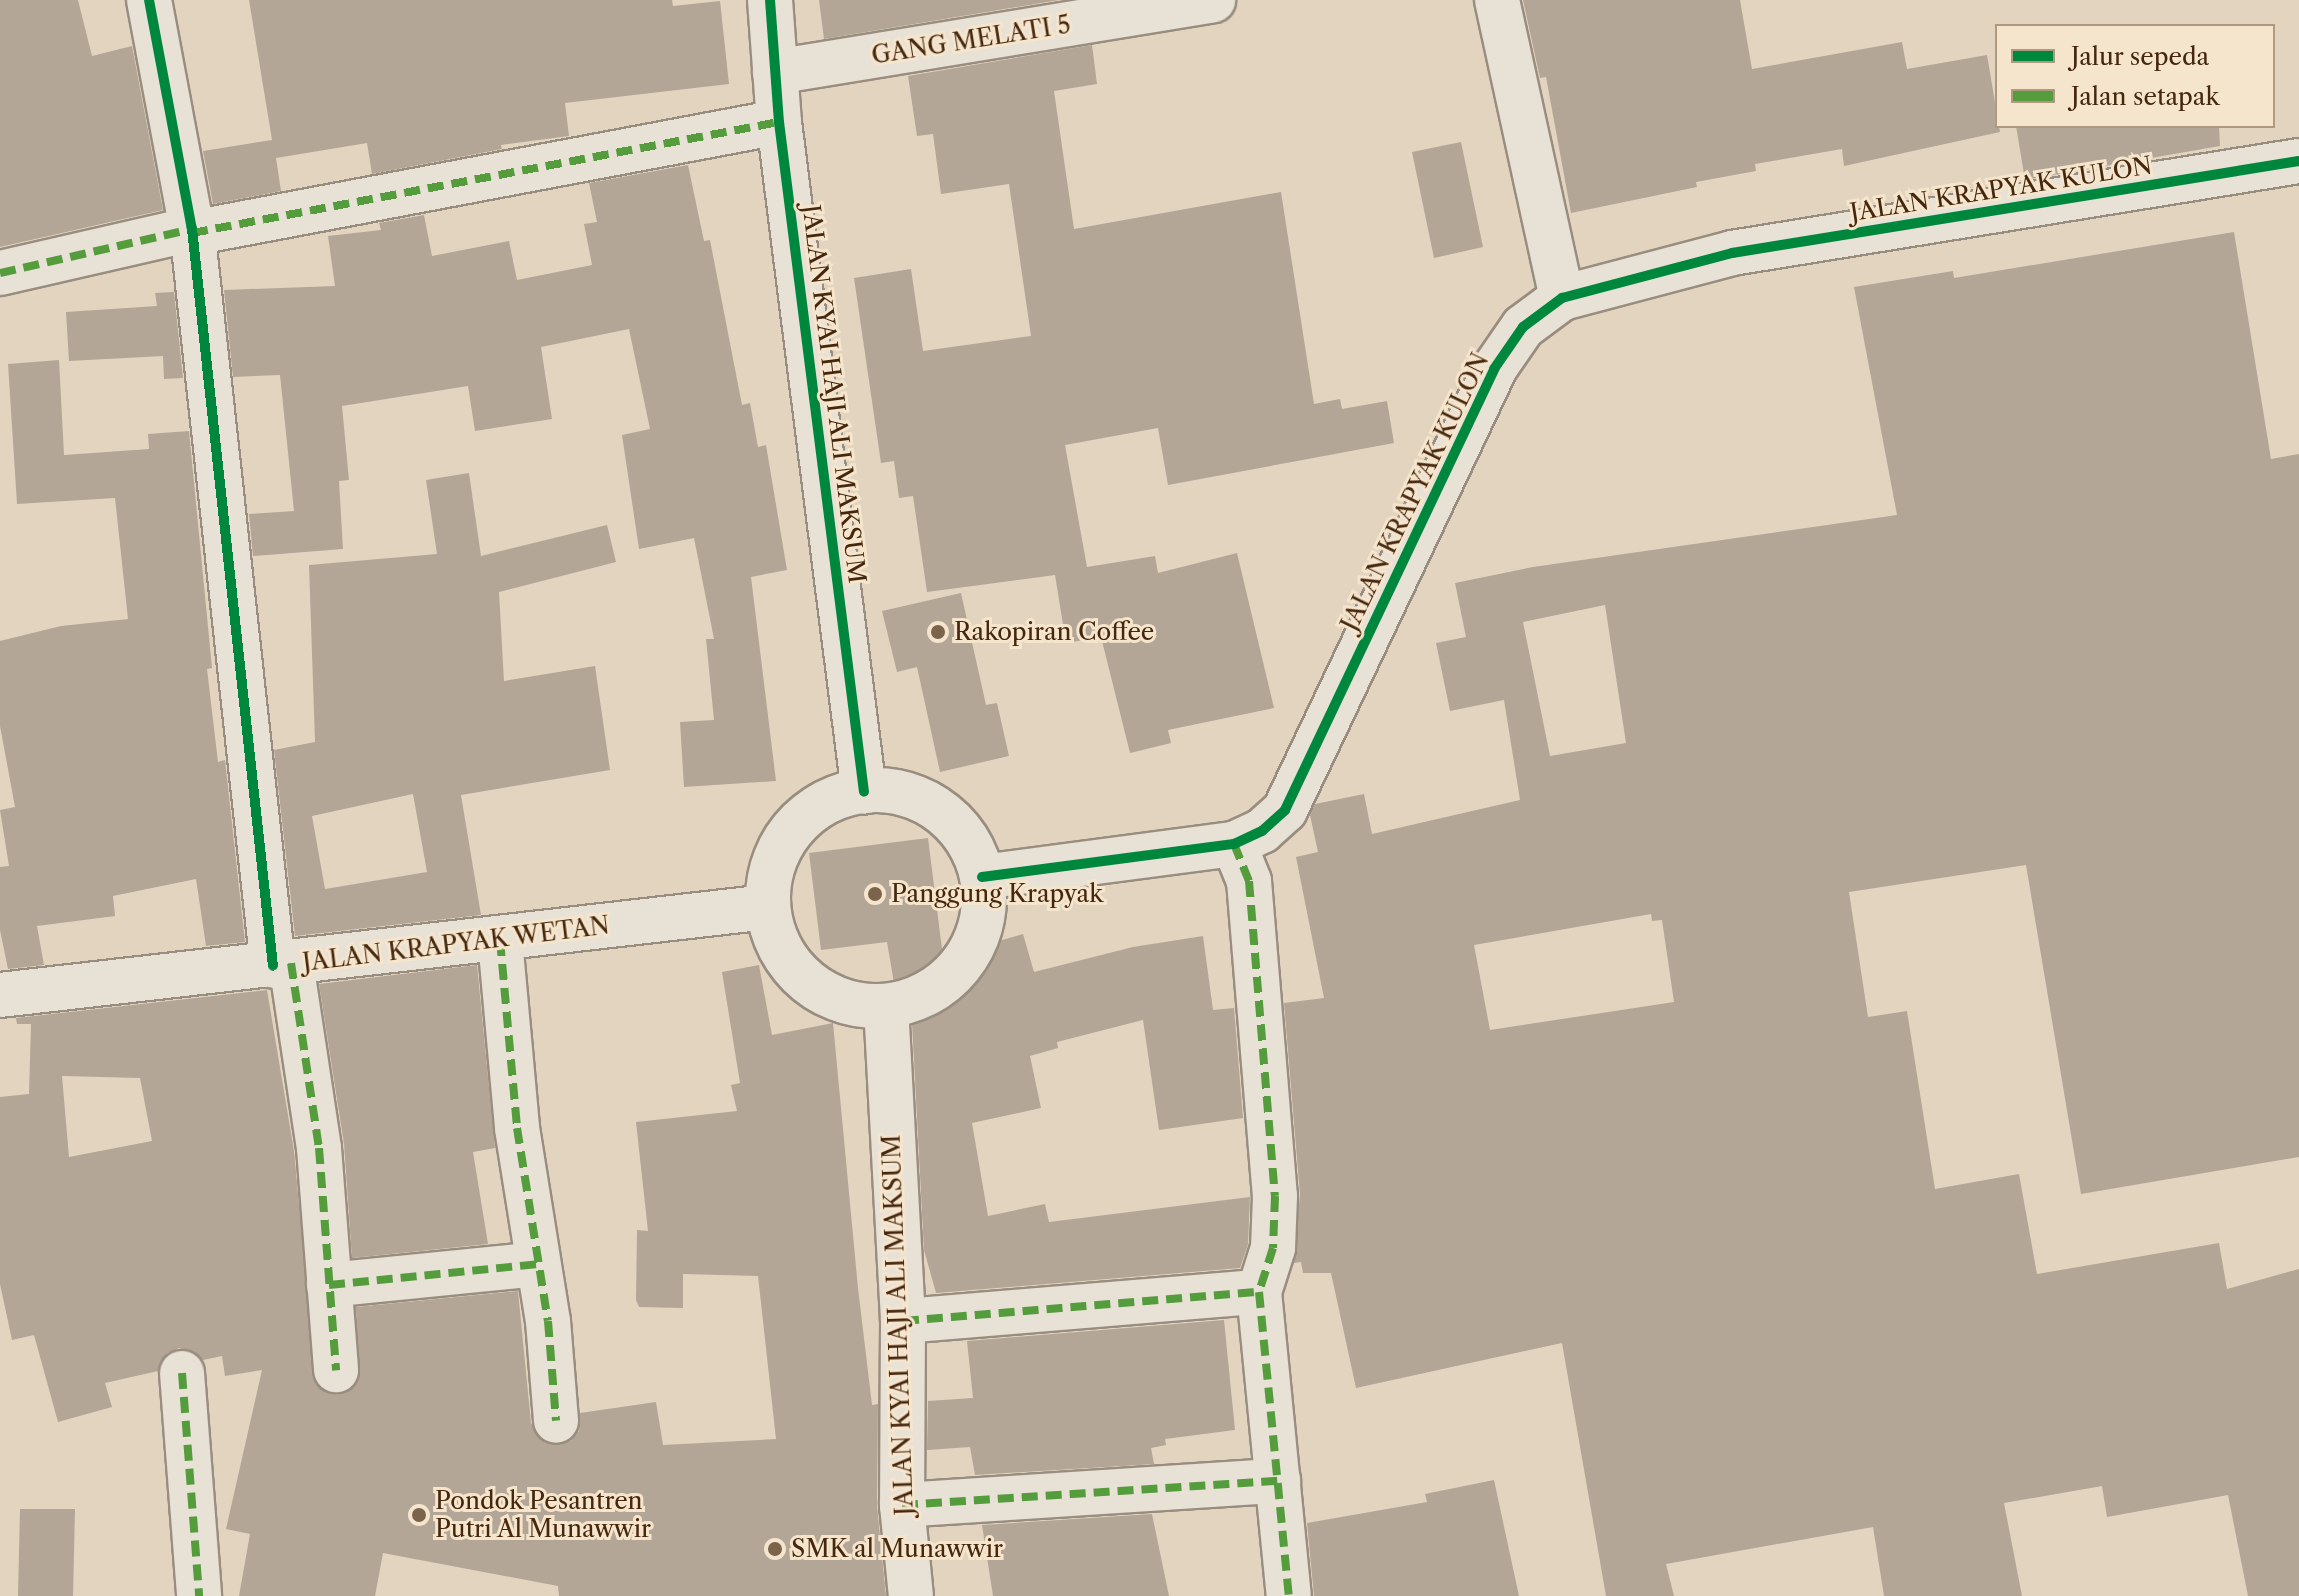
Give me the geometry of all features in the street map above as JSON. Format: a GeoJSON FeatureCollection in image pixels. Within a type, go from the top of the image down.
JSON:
{"type":"FeatureCollection","features":[{"type":"Feature","properties":{"kind":"street"},"geometry":{"type":"LineString","coordinates":[[149,0],[192,231],[282,964],[319,1148],[336,1370]]}},
{"type":"Feature","properties":{"kind":"street","name":"JALAN KYAI HAJI ALI MAKSUM"},"geometry":{"type":"LineString","coordinates":[[770,0],[779,122],[864,792]]}},
{"type":"Feature","properties":{"kind":"street","name":"GANG MELATI 5"},"geometry":{"type":"LineString","coordinates":[[775,72],[1213,0]]}},
{"type":"Feature","properties":{"kind":"street"},"geometry":{"type":"LineString","coordinates":[[1497,0],[1562,298]]}},
{"type":"Feature","properties":{"kind":"street"},"geometry":{"type":"LineString","coordinates":[[0,273],[192,231],[779,122]]}},
{"type":"Feature","properties":{"kind":"street","name":"JALAN KRAPYAK KULON"},"geometry":{"type":"LineString","coordinates":[[982,877],[1234,844],[1262,831],[1285,810],[1494,369],[1523,327],[1562,298],[1732,253],[2299,161]]}},
{"type":"Feature","properties":{"kind":"street"},"geometry":{"type":"LineString","coordinates":[[864,792],[910,795],[930,805],[965,836],[982,877],[981,929],[955,973],[935,990],[886,1006],[844,1002],[808,983],[775,936],[768,907],[775,861],[793,831],[819,807],[864,792]]}},
{"type":"Feature","properties":{"kind":"street"},"geometry":{"type":"LineString","coordinates":[[1234,844],[1249,881],[1275,1196],[1273,1248],[1259,1292],[1289,1596]]}},
{"type":"Feature","properties":{"kind":"street","name":"JALAN KRAPYAK WETAN"},"geometry":{"type":"LineString","coordinates":[[0,995],[768,907]]}},
{"type":"Feature","properties":{"kind":"street"},"geometry":{"type":"LineString","coordinates":[[500,940],[517,1128],[538,1264],[556,1421]]}},
{"type":"Feature","properties":{"kind":"street","name":"JALAN KYAI HAJI ALI MAKSUM"},"geometry":{"type":"LineString","coordinates":[[886,1006],[903,1321],[902,1505],[911,1596]]}},
{"type":"Feature","properties":{"kind":"street"},"geometry":{"type":"LineString","coordinates":[[329,1285],[538,1264]]}},
{"type":"Feature","properties":{"kind":"street"},"geometry":{"type":"LineString","coordinates":[[903,1321],[1259,1292]]}},
{"type":"Feature","properties":{"kind":"street"},"geometry":{"type":"LineString","coordinates":[[182,1373],[199,1596]]}},
{"type":"Feature","properties":{"kind":"street"},"geometry":{"type":"LineString","coordinates":[[902,1505],[1278,1481]]}},
{"type":"Feature","properties":{"kind":"building"},"geometry":{"type":"Polygon","coordinates":[[[0,0],[78,0],[92,56],[132,46],[163,210],[0,247],[0,0]]]}},
{"type":"Feature","properties":{"kind":"building"},"geometry":{"type":"Polygon","coordinates":[[[249,0],[672,0],[673,6],[720,1],[729,84],[565,103],[569,136],[501,145],[502,149],[372,174],[367,143],[276,158],[281,191],[213,204],[203,151],[272,140],[249,0]]]}},
{"type":"Feature","properties":{"kind":"building"},"geometry":{"type":"Polygon","coordinates":[[[819,0],[1059,0],[824,39],[819,0]]]}},
{"type":"Feature","properties":{"kind":"building"},"geometry":{"type":"Polygon","coordinates":[[[1523,0],[1740,0],[1752,69],[1902,42],[1907,69],[1987,55],[1995,102],[1995,128],[1999,128],[2000,132],[1844,166],[1842,149],[1755,164],[1756,171],[1696,182],[1697,187],[1571,213],[1546,77],[1540,78],[1523,0]]]}},
{"type":"Feature","properties":{"kind":"building"},"geometry":{"type":"Polygon","coordinates":[[[1092,45],[1097,84],[1054,91],[1074,229],[1281,192],[1314,404],[1340,399],[1342,409],[1387,401],[1394,443],[1168,485],[1158,428],[1065,445],[1087,567],[1155,556],[1158,573],[1237,553],[1274,708],[1168,730],[1171,743],[1130,753],[1101,637],[1066,643],[1055,575],[927,592],[913,496],[899,498],[894,461],[881,463],[854,278],[911,269],[923,351],[1031,336],[1009,184],[941,194],[933,134],[917,136],[908,76],[1092,45]]]}},
{"type":"Feature","properties":{"kind":"building"},"geometry":{"type":"Polygon","coordinates":[[[2016,128],[2219,128],[2220,146],[2025,180],[2016,128]]]}},
{"type":"Feature","properties":{"kind":"building"},"geometry":{"type":"Polygon","coordinates":[[[1461,142],[1483,247],[1434,258],[1412,152],[1461,142]]]}},
{"type":"Feature","properties":{"kind":"building"},"geometry":{"type":"Polygon","coordinates":[[[688,165],[704,241],[710,240],[742,405],[750,403],[758,447],[766,445],[787,570],[751,577],[776,781],[684,787],[680,722],[714,720],[706,639],[714,639],[694,538],[639,549],[622,435],[650,429],[629,329],[541,347],[552,419],[475,431],[468,386],[342,406],[349,480],[339,481],[343,549],[253,556],[249,514],[294,511],[280,375],[233,377],[224,290],[335,286],[328,236],[381,230],[379,223],[424,215],[432,256],[509,241],[517,280],[592,265],[584,224],[597,222],[589,183],[688,165]]]}},
{"type":"Feature","properties":{"kind":"building"},"geometry":{"type":"Polygon","coordinates":[[[2234,232],[2271,459],[2299,454],[2299,1157],[2081,1194],[2026,865],[1849,892],[1868,1017],[1907,1011],[1935,1189],[2019,1174],[2037,1274],[2219,1243],[2227,1289],[2299,1269],[2299,1596],[2248,1596],[2228,1495],[2107,1517],[2102,1486],[2004,1503],[2022,1596],[1884,1596],[1873,1527],[1666,1564],[1674,1596],[1606,1596],[1562,1343],[1356,1388],[1331,1273],[1303,1273],[1301,1262],[1294,1263],[1300,1194],[1284,1003],[1324,998],[1296,857],[1318,852],[1310,815],[1315,804],[1364,794],[1372,834],[1520,800],[1504,700],[1450,711],[1436,643],[1466,637],[1455,583],[1533,567],[1897,515],[1854,287],[1953,271],[1954,278],[2234,232]],[[1605,605],[1523,622],[1550,756],[1626,743],[1605,605]],[[1651,914],[1474,945],[1490,1030],[1674,1002],[1662,920],[1652,921],[1651,914]]]}},
{"type":"Feature","properties":{"kind":"building"},"geometry":{"type":"Polygon","coordinates":[[[174,292],[183,378],[164,379],[163,356],[69,361],[66,312],[157,306],[155,293],[174,292]]]}},
{"type":"Feature","properties":{"kind":"building"},"geometry":{"type":"Polygon","coordinates":[[[59,360],[64,455],[149,449],[148,434],[189,431],[212,668],[207,669],[218,762],[225,760],[245,942],[206,946],[196,879],[113,896],[115,916],[37,926],[44,965],[8,969],[0,930],[0,867],[9,866],[0,810],[15,807],[0,726],[0,641],[61,626],[128,619],[115,498],[17,504],[8,364],[59,360]]]}},
{"type":"Feature","properties":{"kind":"building"},"geometry":{"type":"Polygon","coordinates":[[[469,473],[481,556],[607,525],[616,562],[499,592],[504,681],[595,666],[610,770],[461,795],[481,915],[295,936],[274,750],[315,742],[309,565],[437,554],[426,480],[469,473]],[[413,794],[312,816],[325,889],[427,872],[413,794]]]}},
{"type":"Feature","properties":{"kind":"building"},"geometry":{"type":"Polygon","coordinates":[[[961,593],[986,705],[997,703],[1009,756],[940,772],[917,667],[897,672],[882,611],[961,593]]]}},
{"type":"Feature","properties":{"kind":"building"},"geometry":{"type":"Polygon","coordinates":[[[928,838],[943,957],[1023,934],[1034,972],[1133,947],[1203,936],[1213,1010],[1234,1008],[1243,1118],[1159,1130],[1143,1020],[1057,1042],[1058,1048],[1030,1056],[1041,1108],[972,1123],[988,1216],[1045,1204],[1049,1222],[1250,1197],[1248,1244],[1240,1268],[936,1293],[924,1250],[911,1004],[906,992],[894,983],[887,942],[821,950],[809,853],[928,838]]]}},
{"type":"Feature","properties":{"kind":"building"},"geometry":{"type":"Polygon","coordinates":[[[477,965],[495,1148],[473,1152],[488,1244],[352,1258],[344,1144],[319,984],[477,965]]]}},
{"type":"Feature","properties":{"kind":"building"},"geometry":{"type":"Polygon","coordinates":[[[759,965],[772,1035],[833,1023],[858,1288],[872,1405],[878,1404],[877,1506],[886,1596],[559,1596],[558,1586],[383,1553],[375,1596],[239,1596],[250,1534],[226,1529],[262,1370],[225,1376],[222,1356],[203,1360],[179,1348],[167,1353],[158,1371],[105,1383],[112,1407],[58,1422],[34,1335],[12,1340],[0,1284],[0,1097],[29,1094],[31,1024],[17,1024],[16,1018],[267,990],[294,1151],[316,1385],[337,1395],[358,1381],[356,1307],[518,1291],[531,1423],[545,1443],[571,1441],[579,1431],[580,1413],[656,1402],[663,1445],[776,1439],[758,1276],[683,1274],[683,1308],[639,1307],[636,1300],[637,1230],[648,1231],[636,1122],[737,1111],[731,1085],[740,1083],[722,972],[759,965]],[[62,1076],[69,1157],[152,1141],[140,1078],[62,1076]]]}},
{"type":"Feature","properties":{"kind":"building"},"geometry":{"type":"Polygon","coordinates":[[[1224,1320],[1235,1430],[1165,1439],[1166,1445],[1151,1448],[1154,1464],[975,1475],[970,1447],[927,1450],[928,1401],[973,1398],[967,1341],[1224,1320]]]}},
{"type":"Feature","properties":{"kind":"building"},"geometry":{"type":"Polygon","coordinates":[[[1494,1480],[1519,1596],[1314,1596],[1307,1523],[1427,1502],[1425,1494],[1494,1480]]]}},
{"type":"Feature","properties":{"kind":"building"},"geometry":{"type":"Polygon","coordinates":[[[20,1509],[75,1509],[73,1596],[18,1596],[20,1509]]]}},
{"type":"Feature","properties":{"kind":"building"},"geometry":{"type":"Polygon","coordinates":[[[1152,1514],[1169,1596],[993,1596],[982,1525],[1152,1514]]]}},
{"type":"Feature","properties":{"kind":"marked path"},"geometry":{"type":"LineString","coordinates":[[192,233],[779,122]]}},
{"type":"Feature","properties":{"kind":"marked path"},"geometry":{"type":"LineString","coordinates":[[0,273],[192,229]]}},
{"type":"Feature","properties":{"kind":"marked path"},"geometry":{"type":"LineString","coordinates":[[1234,844],[1249,881],[1275,1196],[1273,1248],[1259,1292],[1289,1596]]}},
{"type":"Feature","properties":{"kind":"marked path"},"geometry":{"type":"LineString","coordinates":[[500,940],[517,1128],[548,1321],[556,1421]]}},
{"type":"Feature","properties":{"kind":"marked path"},"geometry":{"type":"LineString","coordinates":[[291,963],[319,1148],[336,1370]]}},
{"type":"Feature","properties":{"kind":"marked path"},"geometry":{"type":"LineString","coordinates":[[329,1285],[538,1264]]}},
{"type":"Feature","properties":{"kind":"marked path"},"geometry":{"type":"LineString","coordinates":[[903,1321],[1259,1292]]}},
{"type":"Feature","properties":{"kind":"marked path"},"geometry":{"type":"LineString","coordinates":[[182,1373],[199,1596]]}},
{"type":"Feature","properties":{"kind":"marked path"},"geometry":{"type":"LineString","coordinates":[[902,1505],[1278,1481]]}},
{"type":"Feature","properties":{"kind":"cycle path"},"geometry":{"type":"LineString","coordinates":[[149,0],[192,229],[273,966]]}},
{"type":"Feature","properties":{"kind":"cycle path"},"geometry":{"type":"LineString","coordinates":[[770,0],[779,122],[864,792]]}},
{"type":"Feature","properties":{"kind":"cycle path"},"geometry":{"type":"LineString","coordinates":[[982,877],[1234,844],[1262,831],[1285,810],[1494,369],[1523,327],[1562,298],[1732,253],[2299,161]]}},
{"type":"Feature","properties":{"kind":"place","name":"Rakopiran Coffee"},"geometry":{"type":"Point","coordinates":[938,632]}},
{"type":"Feature","properties":{"kind":"place","name":"Panggung Krapyak"},"geometry":{"type":"Point","coordinates":[875,894]}},
{"type":"Feature","properties":{"kind":"place","name":"Pondok Pesantren Putri Al Munawwir"},"geometry":{"type":"Point","coordinates":[419,1515]}},
{"type":"Feature","properties":{"kind":"place","name":"SMK al Munawwir"},"geometry":{"type":"Point","coordinates":[775,1549]}}]}
